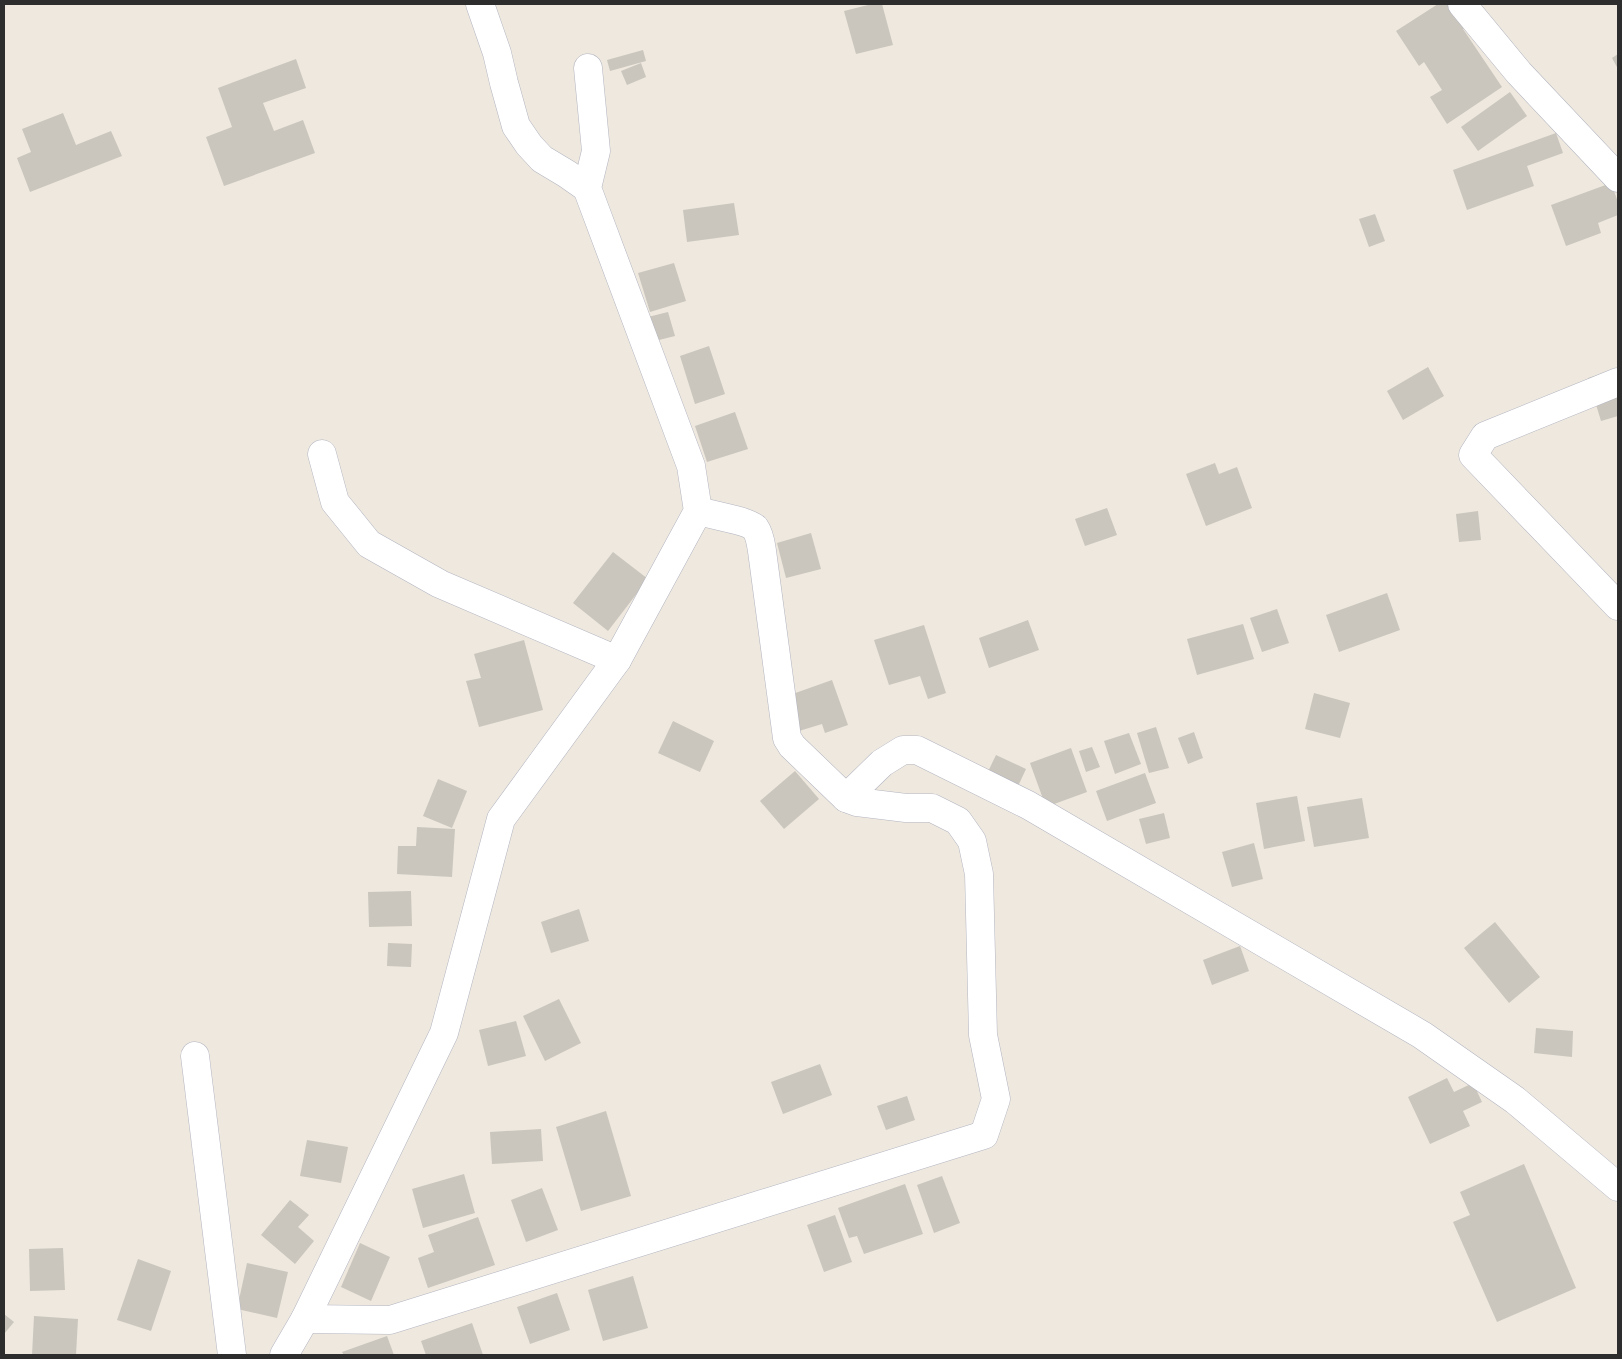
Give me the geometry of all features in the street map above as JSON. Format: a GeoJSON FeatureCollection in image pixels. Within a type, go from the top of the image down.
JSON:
{"type":"FeatureCollection","features":[{"type":"Feature","properties":{"kind":"street"},"geometry":{"type":"LineString","coordinates":[[480,4],[497,52],[516,126],[529,145],[542,159],[587,188]]}},
{"type":"Feature","properties":{"kind":"street"},"geometry":{"type":"LineString","coordinates":[[1462,4],[1519,72],[1618,178]]}},
{"type":"Feature","properties":{"kind":"street"},"geometry":{"type":"LineString","coordinates":[[284,1355],[305,1319],[444,1033],[501,818],[617,660],[698,512],[690,466],[587,188],[596,151],[588,68]]}},
{"type":"Feature","properties":{"kind":"street"},"geometry":{"type":"LineString","coordinates":[[1618,382],[1485,436],[1473,455],[1618,606]]}},
{"type":"Feature","properties":{"kind":"street"},"geometry":{"type":"LineString","coordinates":[[322,454],[335,502],[369,544],[440,584],[617,660]]}},
{"type":"Feature","properties":{"kind":"street"},"geometry":{"type":"LineString","coordinates":[[305,1319],[390,1320],[984,1135],[996,1099],[983,1035],[979,874],[972,841],[958,821],[932,808],[906,808],[857,802],[846,798],[792,746],[787,738],[759,536],[754,527],[745,523],[698,512]]}},
{"type":"Feature","properties":{"kind":"street"},"geometry":{"type":"LineString","coordinates":[[846,798],[882,763],[903,750],[917,750],[1028,806],[1422,1035],[1514,1100],[1618,1187]]}},
{"type":"Feature","properties":{"kind":"street"},"geometry":{"type":"LineString","coordinates":[[195,1056],[232,1355]]}},
{"type":"Feature","properties":{"kind":"building"},"geometry":{"type":"Polygon","coordinates":[[[872,4],[882,4],[893,45],[856,54],[844,11],[872,4]]]}},
{"type":"Feature","properties":{"kind":"building"},"geometry":{"type":"Polygon","coordinates":[[[1438,4],[1450,4],[1466,27],[1463,29],[1502,87],[1447,124],[1430,97],[1442,90],[1424,62],[1419,66],[1396,31],[1438,4]]]}},
{"type":"Feature","properties":{"kind":"building"},"geometry":{"type":"Polygon","coordinates":[[[643,50],[646,61],[610,71],[607,60],[643,50]]]}},
{"type":"Feature","properties":{"kind":"building"},"geometry":{"type":"Polygon","coordinates":[[[1618,54],[1618,69],[1612,58],[1618,54]]]}},
{"type":"Feature","properties":{"kind":"building"},"geometry":{"type":"Polygon","coordinates":[[[296,59],[306,88],[263,103],[274,131],[303,120],[315,153],[224,186],[206,137],[232,127],[218,88],[296,59]]]}},
{"type":"Feature","properties":{"kind":"building"},"geometry":{"type":"Polygon","coordinates":[[[641,63],[646,77],[627,85],[621,71],[641,63]]]}},
{"type":"Feature","properties":{"kind":"building"},"geometry":{"type":"Polygon","coordinates":[[[1510,92],[1527,116],[1478,151],[1461,127],[1510,92]]]}},
{"type":"Feature","properties":{"kind":"building"},"geometry":{"type":"Polygon","coordinates":[[[63,113],[76,145],[111,131],[122,156],[30,192],[17,158],[31,152],[22,129],[63,113]]]}},
{"type":"Feature","properties":{"kind":"building"},"geometry":{"type":"Polygon","coordinates":[[[1556,133],[1563,153],[1527,166],[1534,186],[1467,210],[1453,170],[1556,133]]]}},
{"type":"Feature","properties":{"kind":"building"},"geometry":{"type":"Polygon","coordinates":[[[1611,183],[1618,202],[1618,215],[1598,223],[1601,233],[1566,246],[1551,205],[1611,183]]]}},
{"type":"Feature","properties":{"kind":"building"},"geometry":{"type":"Polygon","coordinates":[[[734,203],[739,235],[687,242],[683,210],[734,203]]]}},
{"type":"Feature","properties":{"kind":"building"},"geometry":{"type":"Polygon","coordinates":[[[1375,214],[1385,241],[1369,247],[1359,219],[1375,214]]]}},
{"type":"Feature","properties":{"kind":"building"},"geometry":{"type":"Polygon","coordinates":[[[674,263],[686,301],[650,312],[638,273],[674,263]]]}},
{"type":"Feature","properties":{"kind":"building"},"geometry":{"type":"Polygon","coordinates":[[[668,312],[675,336],[655,341],[648,317],[668,312]]]}},
{"type":"Feature","properties":{"kind":"building"},"geometry":{"type":"Polygon","coordinates":[[[709,346],[725,394],[695,404],[680,356],[709,346]]]}},
{"type":"Feature","properties":{"kind":"building"},"geometry":{"type":"Polygon","coordinates":[[[1428,367],[1444,396],[1403,420],[1387,391],[1428,367]]]}},
{"type":"Feature","properties":{"kind":"building"},"geometry":{"type":"Polygon","coordinates":[[[1618,369],[1618,416],[1601,421],[1588,378],[1618,369]]]}},
{"type":"Feature","properties":{"kind":"building"},"geometry":{"type":"Polygon","coordinates":[[[735,412],[748,449],[707,462],[695,426],[735,412]]]}},
{"type":"Feature","properties":{"kind":"building"},"geometry":{"type":"Polygon","coordinates":[[[1215,463],[1219,474],[1237,467],[1252,508],[1206,526],[1186,474],[1215,463]]]}},
{"type":"Feature","properties":{"kind":"building"},"geometry":{"type":"Polygon","coordinates":[[[1107,508],[1117,535],[1085,546],[1075,519],[1107,508]]]}},
{"type":"Feature","properties":{"kind":"building"},"geometry":{"type":"Polygon","coordinates":[[[1478,511],[1481,540],[1459,542],[1456,514],[1478,511]]]}},
{"type":"Feature","properties":{"kind":"building"},"geometry":{"type":"Polygon","coordinates":[[[811,533],[821,569],[786,578],[777,543],[811,533]]]}},
{"type":"Feature","properties":{"kind":"building"},"geometry":{"type":"Polygon","coordinates":[[[613,552],[648,579],[608,631],[573,603],[613,552]]]}},
{"type":"Feature","properties":{"kind":"building"},"geometry":{"type":"Polygon","coordinates":[[[1387,593],[1400,630],[1339,652],[1326,615],[1387,593]]]}},
{"type":"Feature","properties":{"kind":"building"},"geometry":{"type":"Polygon","coordinates":[[[1277,609],[1289,643],[1262,652],[1250,618],[1277,609]]]}},
{"type":"Feature","properties":{"kind":"building"},"geometry":{"type":"Polygon","coordinates":[[[1028,620],[1039,650],[989,668],[979,638],[1028,620]]]}},
{"type":"Feature","properties":{"kind":"building"},"geometry":{"type":"Polygon","coordinates":[[[1243,624],[1254,659],[1197,675],[1187,639],[1243,624]]]}},
{"type":"Feature","properties":{"kind":"building"},"geometry":{"type":"Polygon","coordinates":[[[924,625],[946,693],[928,699],[920,676],[889,685],[874,640],[924,625]]]}},
{"type":"Feature","properties":{"kind":"building"},"geometry":{"type":"Polygon","coordinates":[[[524,640],[543,710],[479,727],[466,681],[481,678],[474,654],[524,640]]]}},
{"type":"Feature","properties":{"kind":"building"},"geometry":{"type":"Polygon","coordinates":[[[832,680],[848,725],[825,733],[822,724],[799,731],[787,696],[832,680]]]}},
{"type":"Feature","properties":{"kind":"building"},"geometry":{"type":"Polygon","coordinates":[[[1314,693],[1350,703],[1340,738],[1305,729],[1314,693]]]}},
{"type":"Feature","properties":{"kind":"building"},"geometry":{"type":"Polygon","coordinates":[[[673,721],[714,741],[700,772],[658,753],[673,721]]]}},
{"type":"Feature","properties":{"kind":"building"},"geometry":{"type":"Polygon","coordinates":[[[1156,727],[1169,768],[1149,773],[1137,733],[1156,727]]]}},
{"type":"Feature","properties":{"kind":"building"},"geometry":{"type":"Polygon","coordinates":[[[1194,732],[1203,758],[1188,764],[1178,738],[1194,732]]]}},
{"type":"Feature","properties":{"kind":"building"},"geometry":{"type":"Polygon","coordinates":[[[1129,733],[1141,764],[1115,774],[1104,741],[1129,733]]]}},
{"type":"Feature","properties":{"kind":"building"},"geometry":{"type":"Polygon","coordinates":[[[1092,747],[1100,767],[1086,772],[1079,751],[1092,747]]]}},
{"type":"Feature","properties":{"kind":"building"},"geometry":{"type":"Polygon","coordinates":[[[1071,748],[1087,792],[1046,807],[1030,763],[1071,748]]]}},
{"type":"Feature","properties":{"kind":"building"},"geometry":{"type":"Polygon","coordinates":[[[996,755],[1026,769],[1013,797],[983,782],[996,755]]]}},
{"type":"Feature","properties":{"kind":"building"},"geometry":{"type":"Polygon","coordinates":[[[795,771],[819,799],[784,829],[760,801],[795,771]]]}},
{"type":"Feature","properties":{"kind":"building"},"geometry":{"type":"Polygon","coordinates":[[[1145,773],[1156,803],[1107,821],[1096,791],[1145,773]]]}},
{"type":"Feature","properties":{"kind":"building"},"geometry":{"type":"Polygon","coordinates":[[[438,779],[467,791],[452,828],[423,816],[438,779]]]}},
{"type":"Feature","properties":{"kind":"building"},"geometry":{"type":"Polygon","coordinates":[[[1297,796],[1305,841],[1264,849],[1256,803],[1297,796]]]}},
{"type":"Feature","properties":{"kind":"building"},"geometry":{"type":"Polygon","coordinates":[[[1362,798],[1369,838],[1314,847],[1307,807],[1362,798]]]}},
{"type":"Feature","properties":{"kind":"building"},"geometry":{"type":"Polygon","coordinates":[[[1164,813],[1170,838],[1146,844],[1139,819],[1164,813]]]}},
{"type":"Feature","properties":{"kind":"building"},"geometry":{"type":"Polygon","coordinates":[[[417,827],[455,829],[452,877],[397,874],[398,846],[416,846],[417,827]]]}},
{"type":"Feature","properties":{"kind":"building"},"geometry":{"type":"Polygon","coordinates":[[[1254,843],[1263,879],[1232,887],[1222,852],[1254,843]]]}},
{"type":"Feature","properties":{"kind":"building"},"geometry":{"type":"Polygon","coordinates":[[[411,891],[412,926],[369,927],[368,892],[411,891]]]}},
{"type":"Feature","properties":{"kind":"building"},"geometry":{"type":"Polygon","coordinates":[[[579,909],[589,941],[551,953],[541,922],[579,909]]]}},
{"type":"Feature","properties":{"kind":"building"},"geometry":{"type":"Polygon","coordinates":[[[1495,922],[1540,977],[1509,1003],[1464,948],[1495,922]]]}},
{"type":"Feature","properties":{"kind":"building"},"geometry":{"type":"Polygon","coordinates":[[[388,943],[412,944],[411,967],[387,966],[388,943]]]}},
{"type":"Feature","properties":{"kind":"building"},"geometry":{"type":"Polygon","coordinates":[[[1240,946],[1249,971],[1212,985],[1203,960],[1240,946]]]}},
{"type":"Feature","properties":{"kind":"building"},"geometry":{"type":"Polygon","coordinates":[[[559,999],[581,1043],[545,1061],[523,1016],[559,999]]]}},
{"type":"Feature","properties":{"kind":"building"},"geometry":{"type":"Polygon","coordinates":[[[516,1021],[526,1056],[488,1066],[479,1030],[516,1021]]]}},
{"type":"Feature","properties":{"kind":"building"},"geometry":{"type":"Polygon","coordinates":[[[1536,1028],[1573,1031],[1572,1057],[1534,1053],[1536,1028]]]}},
{"type":"Feature","properties":{"kind":"building"},"geometry":{"type":"Polygon","coordinates":[[[820,1064],[832,1095],[783,1114],[771,1082],[820,1064]]]}},
{"type":"Feature","properties":{"kind":"building"},"geometry":{"type":"Polygon","coordinates":[[[1447,1078],[1454,1092],[1473,1083],[1482,1102],[1463,1111],[1470,1126],[1430,1144],[1408,1097],[1447,1078]]]}},
{"type":"Feature","properties":{"kind":"building"},"geometry":{"type":"Polygon","coordinates":[[[907,1096],[915,1120],[886,1130],[877,1106],[907,1096]]]}},
{"type":"Feature","properties":{"kind":"building"},"geometry":{"type":"Polygon","coordinates":[[[606,1111],[631,1196],[581,1211],[556,1127],[606,1111]]]}},
{"type":"Feature","properties":{"kind":"building"},"geometry":{"type":"Polygon","coordinates":[[[541,1129],[543,1161],[492,1164],[490,1132],[541,1129]]]}},
{"type":"Feature","properties":{"kind":"building"},"geometry":{"type":"Polygon","coordinates":[[[307,1140],[348,1147],[341,1183],[300,1176],[307,1140]]]}},
{"type":"Feature","properties":{"kind":"building"},"geometry":{"type":"Polygon","coordinates":[[[1524,1164],[1576,1288],[1497,1322],[1453,1222],[1470,1215],[1460,1192],[1524,1164]]]}},
{"type":"Feature","properties":{"kind":"building"},"geometry":{"type":"Polygon","coordinates":[[[464,1174],[475,1213],[423,1228],[412,1189],[464,1174]]]}},
{"type":"Feature","properties":{"kind":"building"},"geometry":{"type":"Polygon","coordinates":[[[942,1176],[960,1223],[934,1233],[917,1185],[942,1176]]]}},
{"type":"Feature","properties":{"kind":"building"},"geometry":{"type":"Polygon","coordinates":[[[905,1184],[923,1234],[864,1254],[857,1236],[849,1238],[838,1208],[905,1184]]]}},
{"type":"Feature","properties":{"kind":"building"},"geometry":{"type":"Polygon","coordinates":[[[542,1188],[558,1230],[526,1242],[511,1200],[542,1188]]]}},
{"type":"Feature","properties":{"kind":"building"},"geometry":{"type":"Polygon","coordinates":[[[290,1200],[309,1215],[298,1227],[314,1241],[295,1264],[261,1235],[290,1200]]]}},
{"type":"Feature","properties":{"kind":"building"},"geometry":{"type":"Polygon","coordinates":[[[835,1215],[852,1262],[824,1272],[807,1225],[835,1215]]]}},
{"type":"Feature","properties":{"kind":"building"},"geometry":{"type":"Polygon","coordinates":[[[478,1217],[495,1265],[428,1288],[418,1258],[434,1252],[428,1235],[478,1217]]]}},
{"type":"Feature","properties":{"kind":"building"},"geometry":{"type":"Polygon","coordinates":[[[360,1243],[390,1257],[371,1301],[341,1287],[360,1243]]]}},
{"type":"Feature","properties":{"kind":"building"},"geometry":{"type":"Polygon","coordinates":[[[63,1248],[65,1290],[30,1291],[29,1249],[63,1248]]]}},
{"type":"Feature","properties":{"kind":"building"},"geometry":{"type":"Polygon","coordinates":[[[138,1259],[171,1271],[151,1331],[117,1320],[138,1259]]]}},
{"type":"Feature","properties":{"kind":"building"},"geometry":{"type":"Polygon","coordinates":[[[247,1263],[288,1272],[277,1318],[237,1309],[247,1263]]]}},
{"type":"Feature","properties":{"kind":"building"},"geometry":{"type":"Polygon","coordinates":[[[633,1276],[648,1328],[603,1341],[588,1290],[633,1276]]]}},
{"type":"Feature","properties":{"kind":"building"},"geometry":{"type":"Polygon","coordinates":[[[557,1293],[570,1330],[530,1344],[517,1307],[557,1293]]]}},
{"type":"Feature","properties":{"kind":"building"},"geometry":{"type":"Polygon","coordinates":[[[4,1314],[14,1322],[4,1334],[4,1314]]]}},
{"type":"Feature","properties":{"kind":"building"},"geometry":{"type":"Polygon","coordinates":[[[34,1316],[78,1319],[76,1355],[32,1355],[34,1316]]]}},
{"type":"Feature","properties":{"kind":"building"},"geometry":{"type":"Polygon","coordinates":[[[472,1323],[483,1355],[426,1355],[421,1341],[472,1323]]]}},
{"type":"Feature","properties":{"kind":"building"},"geometry":{"type":"Polygon","coordinates":[[[387,1336],[394,1355],[344,1355],[342,1352],[387,1336]]]}}]}
